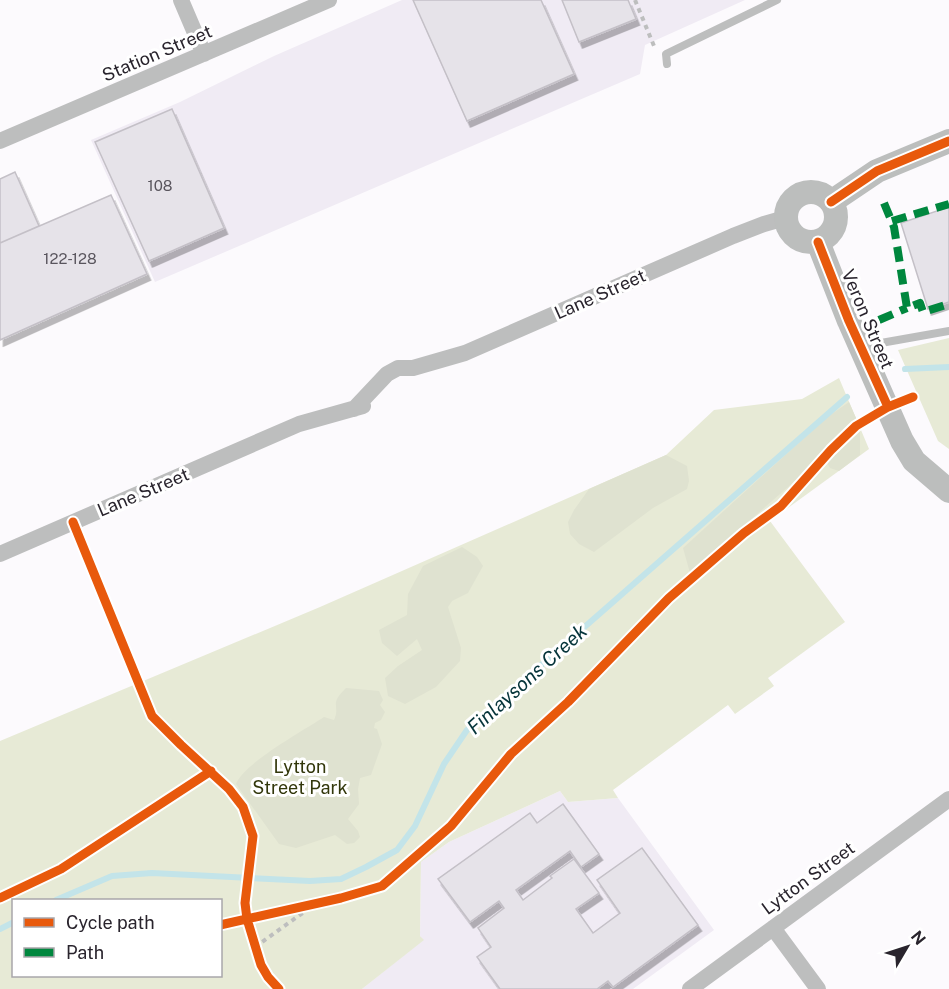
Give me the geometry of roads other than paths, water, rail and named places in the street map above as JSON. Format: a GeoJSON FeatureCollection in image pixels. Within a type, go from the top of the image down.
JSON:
{"type":"FeatureCollection","features":[{"type":"Feature","properties":{"kind":"street"},"geometry":{"type":"LineString","coordinates":[[181,0],[204,54]]}},
{"type":"Feature","properties":{"kind":"street","name":"Station Street"},"geometry":{"type":"LineString","coordinates":[[0,141],[329,0]]}},
{"type":"Feature","properties":{"kind":"street"},"geometry":{"type":"LineString","coordinates":[[831,202],[877,171],[949,141]]}},
{"type":"Feature","properties":{"kind":"street"},"geometry":{"type":"LineString","coordinates":[[807,192],[817,192],[827,197],[834,206],[837,217],[835,228],[828,237],[818,242],[808,243],[798,239],[790,232],[785,219],[788,205],[792,200],[807,192]]}},
{"type":"Feature","properties":{"kind":"street","name":"Lane Street"},"geometry":{"type":"LineString","coordinates":[[0,554],[299,424],[354,409],[387,374],[398,368],[413,368],[465,353],[733,236],[785,219]]}},
{"type":"Feature","properties":{"kind":"street","name":"Veron Street"},"geometry":{"type":"LineString","coordinates":[[818,242],[849,321],[902,441],[914,461],[949,491]]}},
{"type":"Feature","properties":{"kind":"street","name":"Lytton Street"},"geometry":{"type":"LineString","coordinates":[[690,989],[949,799]]}},
{"type":"Feature","properties":{"kind":"street"},"geometry":{"type":"LineString","coordinates":[[773,928],[818,989]]}},
{"type":"Feature","properties":{"kind":"lane"},"geometry":{"type":"LineString","coordinates":[[667,64],[666,54],[777,0]]}},
{"type":"Feature","properties":{"kind":"lane"},"geometry":{"type":"LineString","coordinates":[[860,346],[949,331]]}},
{"type":"Feature","properties":{"kind":"waterway","name":"Finlaysons Creek"},"geometry":{"type":"LineString","coordinates":[[905,369],[949,367]]}},
{"type":"Feature","properties":{"kind":"waterway","name":"Finlaysons Creek"},"geometry":{"type":"LineString","coordinates":[[58,899],[112,876],[152,873],[310,881],[341,879],[397,850],[415,826],[444,764],[467,730],[847,397]]}},
{"type":"Feature","properties":{"kind":"waterway","name":"Finlaysons Creek"},"geometry":{"type":"LineString","coordinates":[[0,929],[12,923]]}},
{"type":"Feature","properties":{"kind":"park label","name":"Lytton Street Park"},"geometry":{"type":"Point","coordinates":[300,776]}}]}
